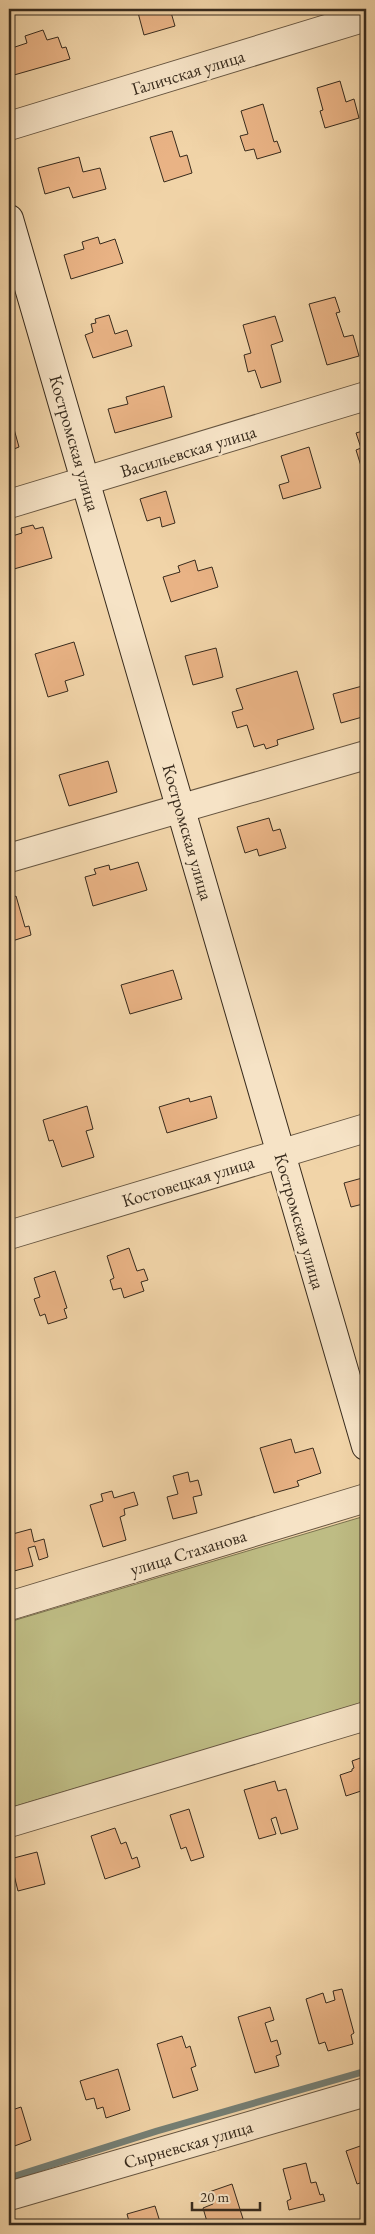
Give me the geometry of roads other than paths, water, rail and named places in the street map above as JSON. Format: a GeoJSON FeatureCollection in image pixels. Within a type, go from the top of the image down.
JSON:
{"type":"FeatureCollection","features":[{"type":"Feature","properties":{"kind":"street","name":"Галичская улица"},"geometry":{"type":"LineString","coordinates":[[9,126],[366,17]]}},
{"type":"Feature","properties":{"kind":"street","name":"Костромская улица"},"geometry":{"type":"LineString","coordinates":[[9,219],[366,1446]]}},
{"type":"Feature","properties":{"kind":"street","name":"Васильевская улица"},"geometry":{"type":"LineString","coordinates":[[9,504],[366,396]]}},
{"type":"Feature","properties":{"kind":"street"},"geometry":{"type":"LineString","coordinates":[[9,858],[366,755]]}},
{"type":"Feature","properties":{"kind":"street","name":"Костовецкая улица"},"geometry":{"type":"LineString","coordinates":[[9,1235],[366,1128]]}},
{"type":"Feature","properties":{"kind":"street","name":"улица Стаханова"},"geometry":{"type":"LineString","coordinates":[[9,1606],[366,1498]]}},
{"type":"Feature","properties":{"kind":"street"},"geometry":{"type":"LineString","coordinates":[[9,1823],[366,1716]]}},
{"type":"Feature","properties":{"kind":"street","name":"Сырневская улица"},"geometry":{"type":"LineString","coordinates":[[9,2196],[366,2092]]}},
{"type":"Feature","properties":{"kind":"waterway"},"geometry":{"type":"LineString","coordinates":[[9,2178],[157,2131],[366,2071]]}}]}
